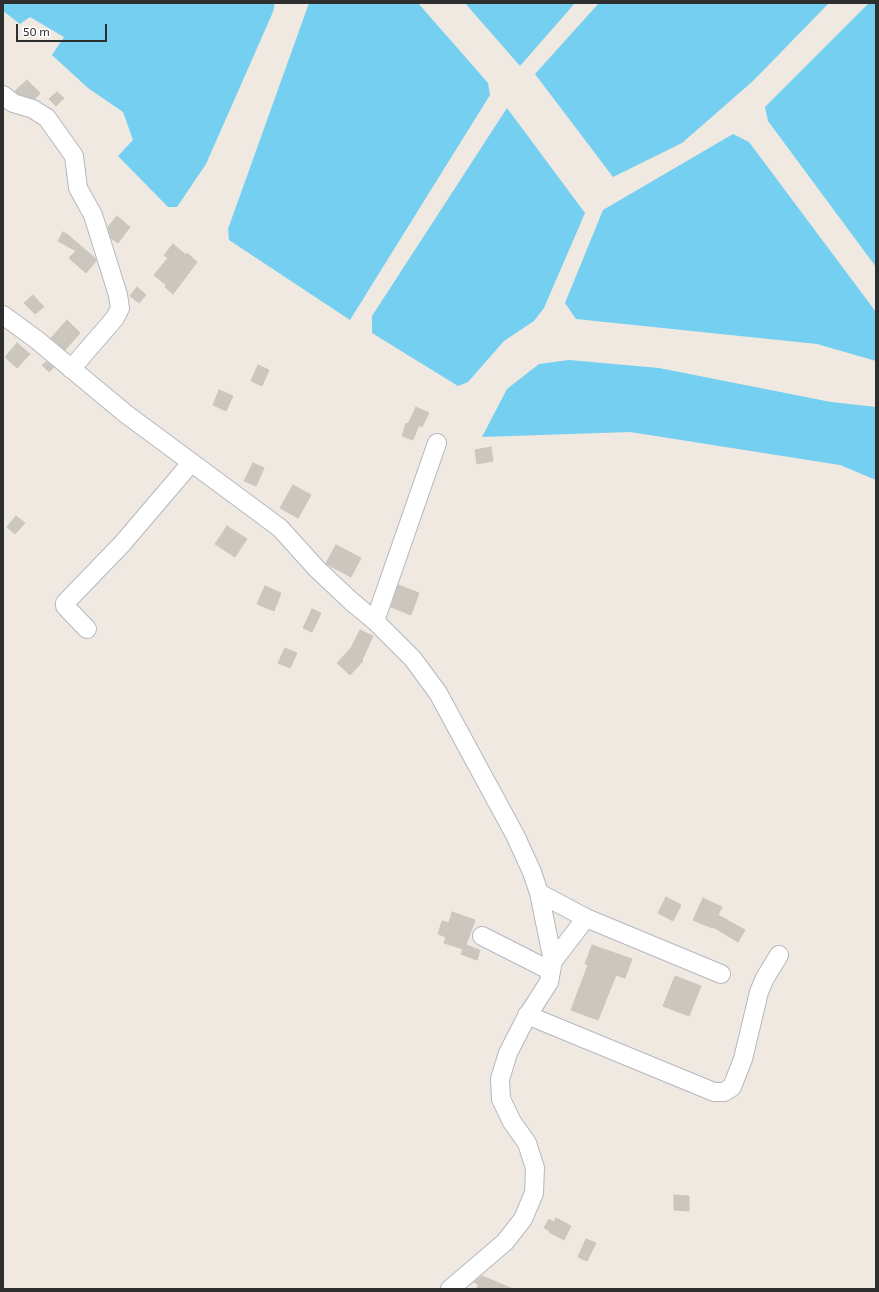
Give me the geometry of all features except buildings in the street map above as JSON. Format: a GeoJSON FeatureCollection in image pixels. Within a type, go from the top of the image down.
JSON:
{"type":"FeatureCollection","features":[{"type":"Feature","properties":{"kind":"street"},"geometry":{"type":"LineString","coordinates":[[3,95],[13,103],[33,110],[47,118],[74,156],[78,188],[94,215],[118,295],[120,308],[115,318],[71,369]]}},
{"type":"Feature","properties":{"kind":"street"},"geometry":{"type":"LineString","coordinates":[[3,316],[37,340],[126,414],[280,528],[317,569],[375,621],[413,659],[438,693],[515,835],[532,872],[539,893],[552,966]]}},
{"type":"Feature","properties":{"kind":"street"},"geometry":{"type":"LineString","coordinates":[[375,621],[437,443]]}},
{"type":"Feature","properties":{"kind":"street"},"geometry":{"type":"LineString","coordinates":[[87,629],[65,606],[65,604],[122,544],[191,463]]}},
{"type":"Feature","properties":{"kind":"street"},"geometry":{"type":"LineString","coordinates":[[539,893],[586,918],[721,974]]}},
{"type":"Feature","properties":{"kind":"street"},"geometry":{"type":"LineString","coordinates":[[450,1289],[505,1242],[523,1219],[534,1193],[535,1168],[527,1143],[512,1122],[501,1099],[500,1079],[508,1053],[527,1015],[548,982],[552,966],[586,918]]}},
{"type":"Feature","properties":{"kind":"street"},"geometry":{"type":"LineString","coordinates":[[482,936],[552,966]]}},
{"type":"Feature","properties":{"kind":"street"},"geometry":{"type":"LineString","coordinates":[[527,1015],[714,1092],[724,1092],[732,1087],[743,1059],[759,992],[765,978],[779,954]]}},
{"type":"Feature","properties":{"kind":"water"},"geometry":{"type":"Polygon","coordinates":[[[3,3],[275,3],[273,12],[206,164],[177,207],[168,207],[118,156],[133,140],[123,112],[88,88],[52,55],[64,37],[30,17],[20,24],[3,11],[3,3]]]}},
{"type":"Feature","properties":{"kind":"water"},"geometry":{"type":"Polygon","coordinates":[[[309,3],[418,3],[488,83],[490,95],[350,320],[229,240],[228,229],[309,3]]]}},
{"type":"Feature","properties":{"kind":"water"},"geometry":{"type":"Polygon","coordinates":[[[465,3],[575,3],[520,66],[465,3]]]}},
{"type":"Feature","properties":{"kind":"water"},"geometry":{"type":"Polygon","coordinates":[[[599,3],[829,3],[753,81],[682,143],[613,177],[535,74],[599,3]]]}},
{"type":"Feature","properties":{"kind":"water"},"geometry":{"type":"Polygon","coordinates":[[[869,3],[876,3],[876,267],[768,121],[765,107],[869,3]]]}},
{"type":"Feature","properties":{"kind":"water"},"geometry":{"type":"Polygon","coordinates":[[[507,108],[585,213],[544,308],[534,321],[504,341],[468,382],[458,386],[372,333],[372,316],[507,108]]]}},
{"type":"Feature","properties":{"kind":"water"},"geometry":{"type":"Polygon","coordinates":[[[733,134],[749,142],[876,312],[876,361],[817,344],[576,319],[565,303],[603,210],[733,134]]]}},
{"type":"Feature","properties":{"kind":"water"},"geometry":{"type":"Polygon","coordinates":[[[569,360],[659,368],[831,402],[876,407],[876,480],[840,465],[630,432],[482,437],[507,389],[539,364],[569,360]]]}}]}
